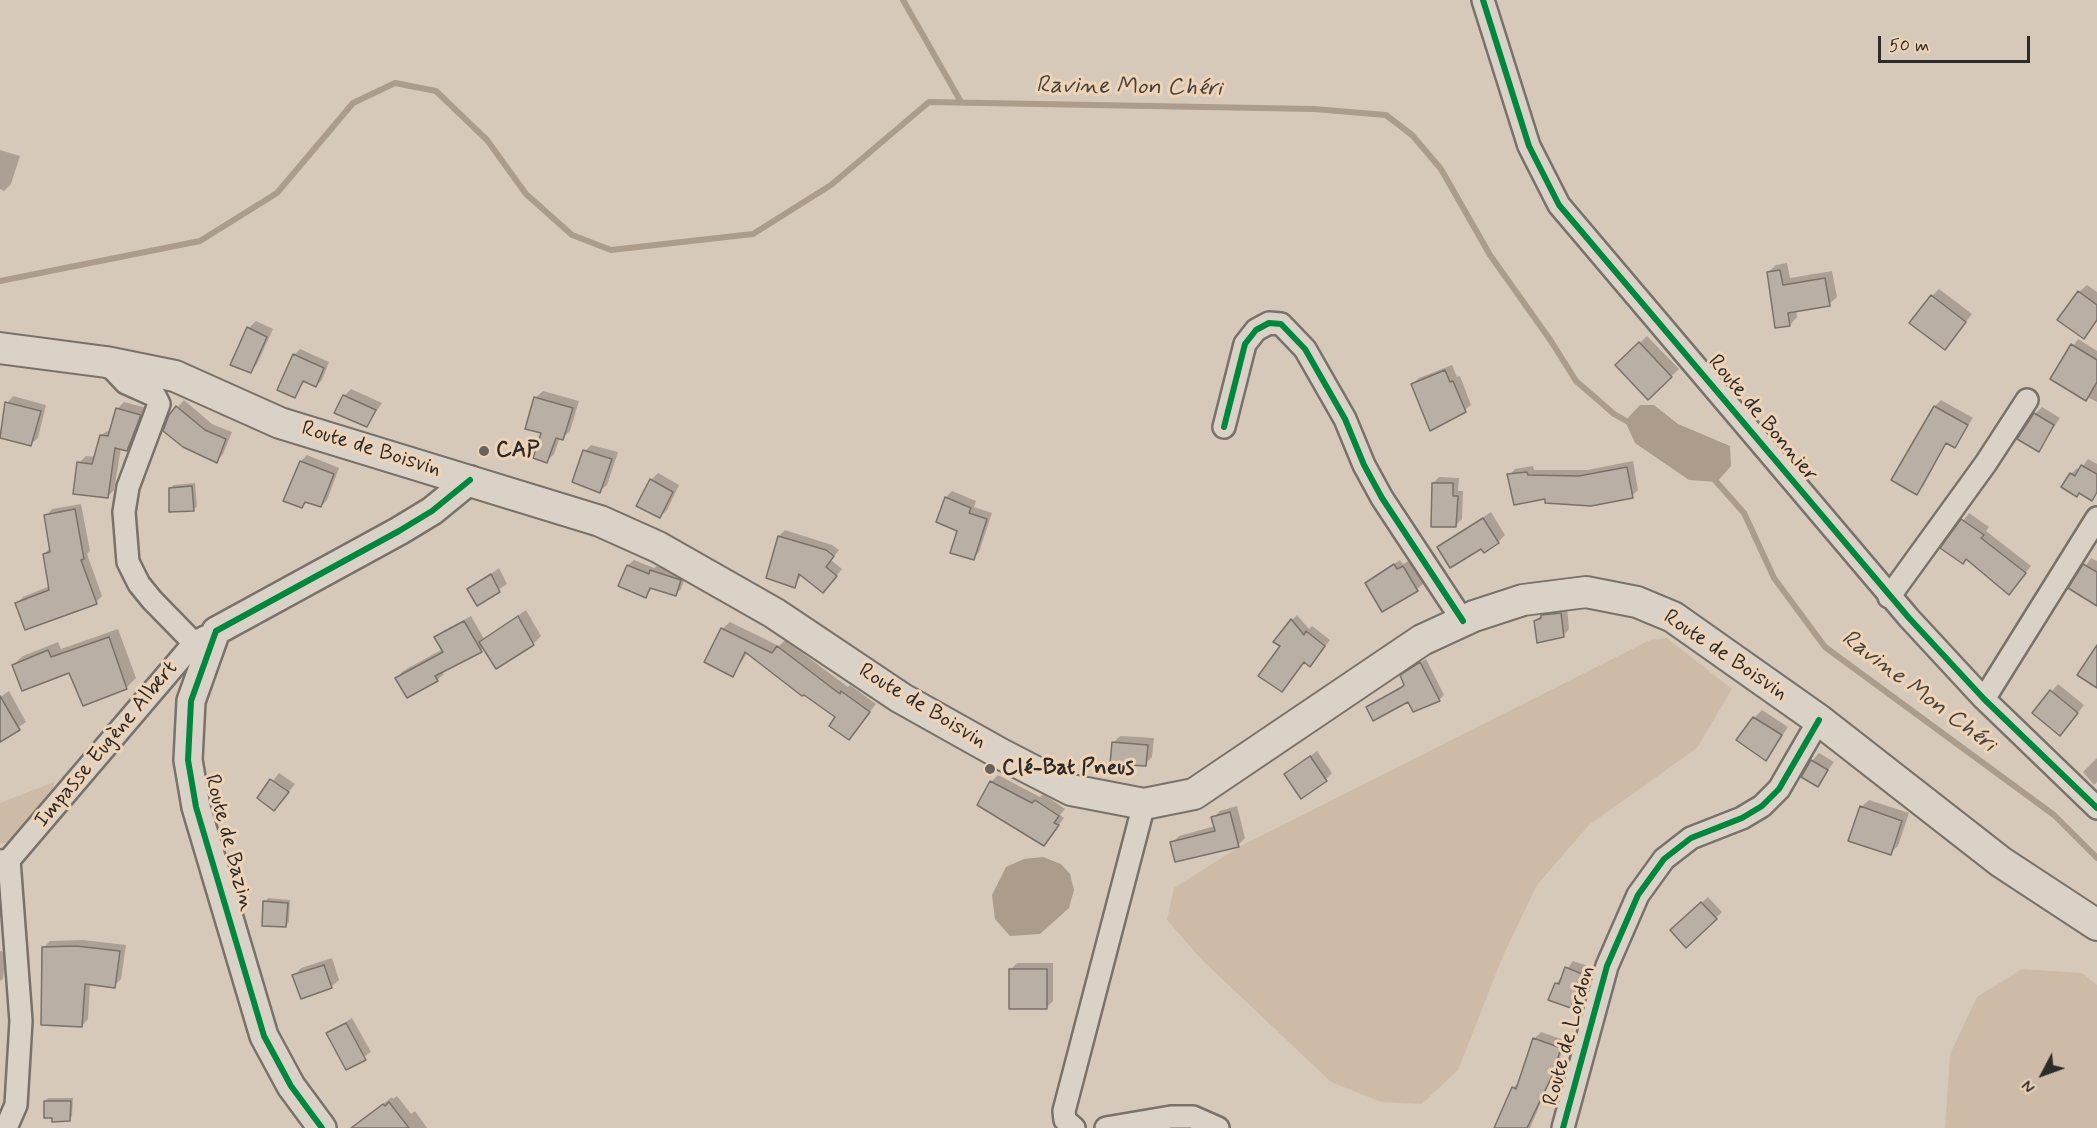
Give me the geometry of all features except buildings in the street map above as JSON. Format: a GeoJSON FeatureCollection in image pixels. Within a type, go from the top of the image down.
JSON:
{"type":"FeatureCollection","features":[{"type":"Feature","properties":{"kind":"main road","name":"Route de Boisvin"},"geometry":{"type":"LineString","coordinates":[[0,348],[106,362],[175,376],[280,423],[600,521],[658,547],[774,613],[901,698],[1001,754],[1071,790],[1144,804],[1194,794],[1422,640],[1463,621],[1523,600],[1586,592],[1637,602],[1673,617],[1819,720],[2001,862],[2097,925]]}},
{"type":"Feature","properties":{"kind":"street","name":"Route de Bonnier"},"geometry":{"type":"LineString","coordinates":[[1483,0],[1529,146],[1559,205],[1889,597],[1984,699],[2097,808]]}},
{"type":"Feature","properties":{"kind":"street"},"geometry":{"type":"LineString","coordinates":[[1224,427],[1245,344],[1256,330],[1269,323],[1281,324],[1305,350],[1345,419],[1364,465],[1382,498],[1463,621]]}},
{"type":"Feature","properties":{"kind":"street"},"geometry":{"type":"LineString","coordinates":[[106,362],[126,382],[155,396],[159,404],[128,487],[123,512],[128,562],[139,584],[152,600],[205,637],[399,531],[432,511],[471,480]]}},
{"type":"Feature","properties":{"kind":"street"},"geometry":{"type":"LineString","coordinates":[[1889,597],[1986,463],[2027,400]]}},
{"type":"Feature","properties":{"kind":"street"},"geometry":{"type":"LineString","coordinates":[[1984,699],[2097,518]]}},
{"type":"Feature","properties":{"kind":"street","name":"Impasse Eugène Albert"},"geometry":{"type":"LineString","coordinates":[[4,860],[205,637]]}},
{"type":"Feature","properties":{"kind":"street","name":"Route de Bazin"},"geometry":{"type":"LineString","coordinates":[[205,637],[192,701],[188,760],[196,807],[264,1036],[291,1086],[322,1128]]}},
{"type":"Feature","properties":{"kind":"street","name":"Route de Lordon"},"geometry":{"type":"LineString","coordinates":[[1563,1128],[1571,1108],[1607,966],[1638,895],[1664,859],[1691,838],[1742,818],[1762,806],[1779,789],[1819,720]]}},
{"type":"Feature","properties":{"kind":"street"},"geometry":{"type":"LineString","coordinates":[[1074,1128],[1065,1120],[1064,1111],[1144,804]]}},
{"type":"Feature","properties":{"kind":"street"},"geometry":{"type":"LineString","coordinates":[[4,860],[21,1021],[16,1105],[6,1128]]}},
{"type":"Feature","properties":{"kind":"street"},"geometry":{"type":"LineString","coordinates":[[1106,1128],[1172,1117],[1193,1117],[1218,1128]]}},
{"type":"Feature","properties":{"kind":"shaded area"},"geometry":{"type":"Polygon","coordinates":[[[1640,405],[1654,405],[1678,424],[1730,446],[1731,466],[1717,482],[1689,480],[1635,443],[1625,421],[1640,405]]]}},
{"type":"Feature","properties":{"kind":"shaded area"},"geometry":{"type":"Polygon","coordinates":[[[1667,638],[1732,689],[1697,748],[1589,825],[1537,885],[1503,956],[1458,1070],[1422,1104],[1381,1102],[1331,1082],[1201,959],[1167,920],[1174,888],[1239,847],[1650,640],[1667,638]]]}},
{"type":"Feature","properties":{"kind":"shaded area"},"geometry":{"type":"Polygon","coordinates":[[[54,782],[52,808],[8,842],[0,844],[0,803],[54,782]]]}},
{"type":"Feature","properties":{"kind":"shaded area"},"geometry":{"type":"Polygon","coordinates":[[[1043,857],[1061,864],[1070,874],[1074,890],[1069,908],[1040,934],[1010,936],[995,919],[992,895],[1006,867],[1024,859],[1043,857]]]}},
{"type":"Feature","properties":{"kind":"shaded area"},"geometry":{"type":"Polygon","coordinates":[[[2022,969],[2082,973],[2097,985],[2097,1128],[1945,1128],[1950,1054],[1977,997],[2022,969]]]}},
{"type":"Feature","properties":{"kind":"waterway"},"geometry":{"type":"LineString","coordinates":[[903,0],[961,102]]}},
{"type":"Feature","properties":{"kind":"waterway","name":"Ravine Mon Chéri"},"geometry":{"type":"LineString","coordinates":[[0,281],[200,241],[277,193],[353,103],[395,83],[436,91],[487,140],[526,194],[572,235],[611,250],[753,234],[831,185],[929,102],[1314,109],[1386,115],[1412,135],[1441,169],[1490,255],[1551,341],[1576,381],[1614,414],[1630,423]]}},
{"type":"Feature","properties":{"kind":"waterway","name":"Ravine Mon Chéri"},"geometry":{"type":"LineString","coordinates":[[1713,478],[1744,513],[1774,578],[1825,647],[2054,815],[2097,858]]}},
{"type":"Feature","properties":{"kind":"cycle path"},"geometry":{"type":"LineString","coordinates":[[1483,0],[1529,146],[1559,205],[1909,618],[1984,699],[2097,808]]}},
{"type":"Feature","properties":{"kind":"cycle path"},"geometry":{"type":"LineString","coordinates":[[1224,427],[1245,344],[1256,330],[1269,323],[1281,324],[1305,349],[1345,419],[1364,465],[1382,498],[1463,621]]}},
{"type":"Feature","properties":{"kind":"cycle path"},"geometry":{"type":"LineString","coordinates":[[322,1128],[291,1086],[264,1036],[196,807],[188,760],[191,701],[216,631],[399,531],[432,511],[470,480]]}},
{"type":"Feature","properties":{"kind":"cycle path"},"geometry":{"type":"LineString","coordinates":[[1563,1128],[1607,966],[1638,895],[1664,859],[1691,838],[1742,818],[1762,806],[1779,789],[1819,720]]}},
{"type":"Feature","properties":{"kind":"place","name":"CAP"},"geometry":{"type":"Point","coordinates":[484,451]}},
{"type":"Feature","properties":{"kind":"place","name":"Clé-Bat Pneus"},"geometry":{"type":"Point","coordinates":[990,769]}}]}
